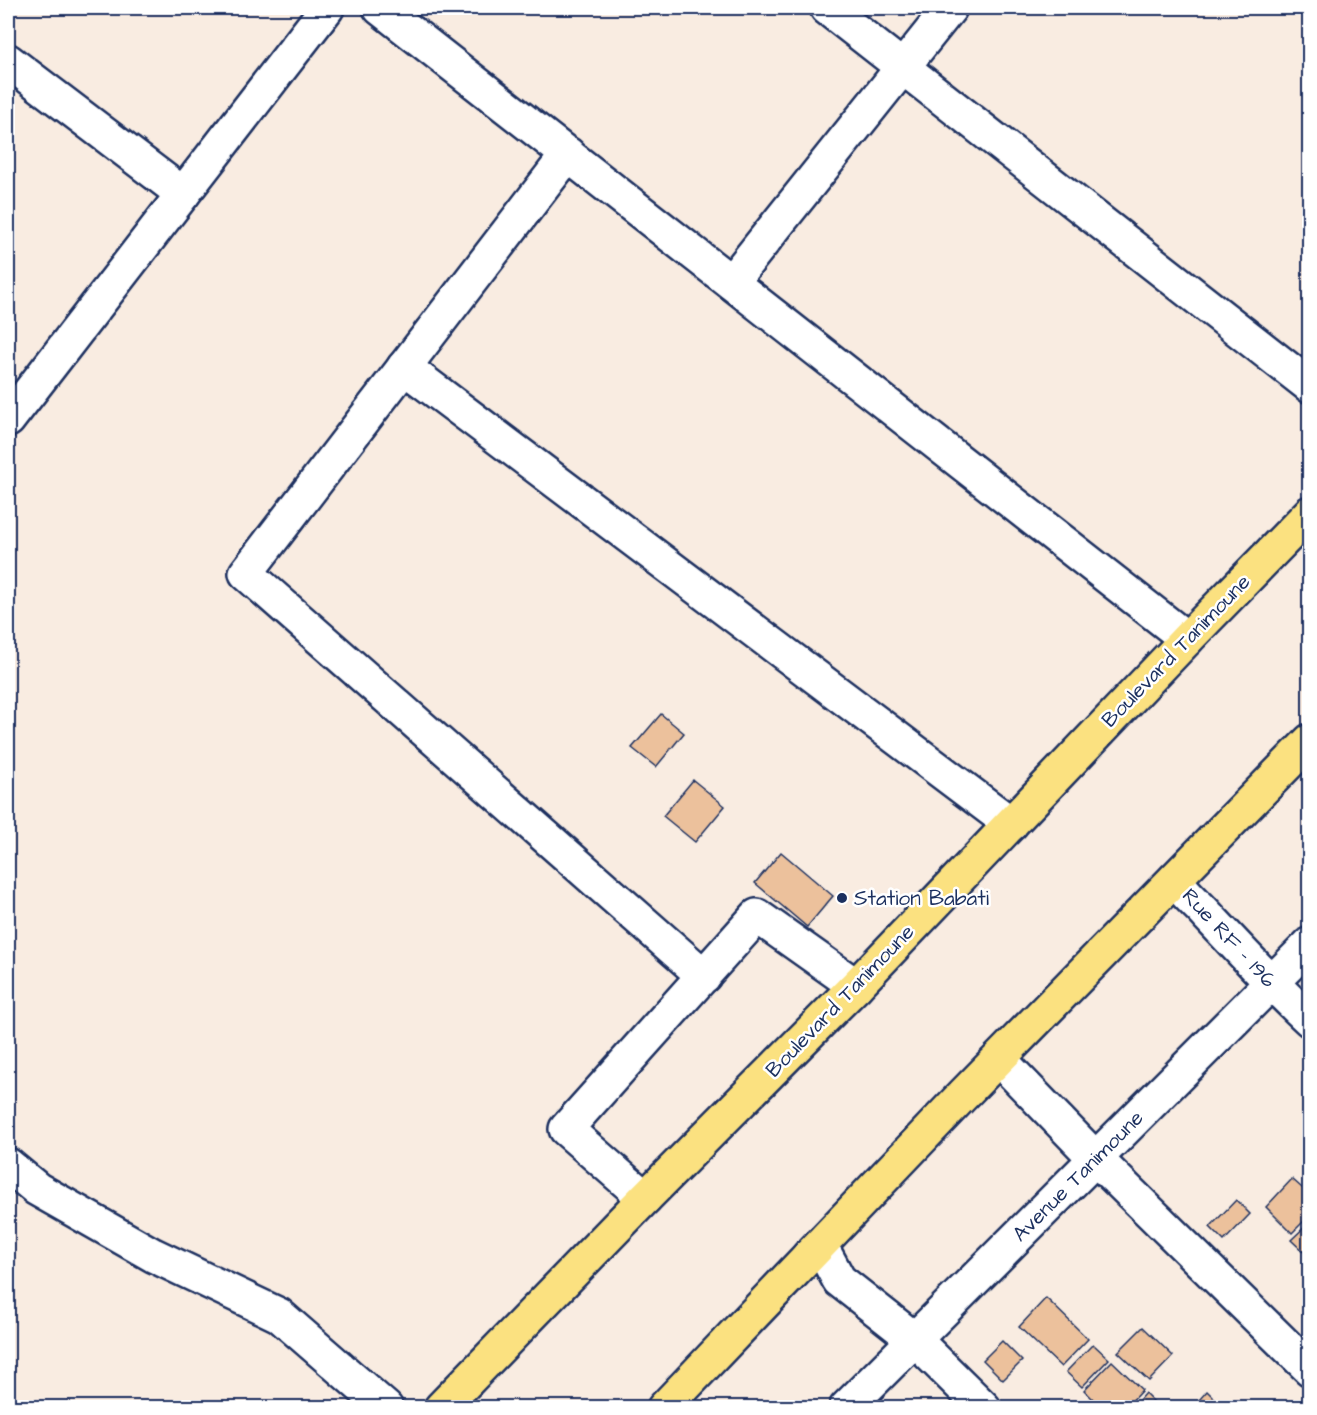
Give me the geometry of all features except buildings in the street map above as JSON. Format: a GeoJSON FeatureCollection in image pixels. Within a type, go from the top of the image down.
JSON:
{"type":"FeatureCollection","features":[{"type":"Feature","properties":{"kind":"main road","name":"Boulevard Tanimoune"},"geometry":{"type":"LineString","coordinates":[[441,1407],[856,986],[1310,513]]}},
{"type":"Feature","properties":{"kind":"main road"},"geometry":{"type":"LineString","coordinates":[[664,1407],[999,1059],[1310,741]]}},
{"type":"Feature","properties":{"kind":"street"},"geometry":{"type":"LineString","coordinates":[[10,411],[183,194],[327,8]]}},
{"type":"Feature","properties":{"kind":"street"},"geometry":{"type":"LineString","coordinates":[[380,8],[1187,639]]}},
{"type":"Feature","properties":{"kind":"street"},"geometry":{"type":"LineString","coordinates":[[826,8],[1310,386]]}},
{"type":"Feature","properties":{"kind":"street"},"geometry":{"type":"LineString","coordinates":[[731,282],[950,8]]}},
{"type":"Feature","properties":{"kind":"street"},"geometry":{"type":"LineString","coordinates":[[8,61],[183,194]]}},
{"type":"Feature","properties":{"kind":"street"},"geometry":{"type":"LineString","coordinates":[[568,154],[246,573],[704,976]]}},
{"type":"Feature","properties":{"kind":"street"},"geometry":{"type":"LineString","coordinates":[[404,367],[1011,824]]}},
{"type":"Feature","properties":{"kind":"street","name":"Rue RF - 196"},"geometry":{"type":"LineString","coordinates":[[1175,879],[1183,892],[1198,904],[1270,983],[1310,1020]]}},
{"type":"Feature","properties":{"kind":"street"},"geometry":{"type":"LineString","coordinates":[[645,1198],[566,1129],[757,916],[856,986]]}},
{"type":"Feature","properties":{"kind":"street","name":"Avenue Tanimoune"},"geometry":{"type":"LineString","coordinates":[[846,1407],[1310,944]]}},
{"type":"Feature","properties":{"kind":"street"},"geometry":{"type":"LineString","coordinates":[[999,1059],[1095,1158],[1310,1369]]}},
{"type":"Feature","properties":{"kind":"street"},"geometry":{"type":"LineString","coordinates":[[8,1165],[37,1189],[153,1254],[279,1315],[386,1407]]}},
{"type":"Feature","properties":{"kind":"street"},"geometry":{"type":"LineString","coordinates":[[809,1256],[825,1254],[839,1280],[914,1339],[984,1407]]}},
{"type":"Feature","properties":{"kind":"place","name":"Station Babati"},"geometry":{"type":"Point","coordinates":[842,898]}}]}
